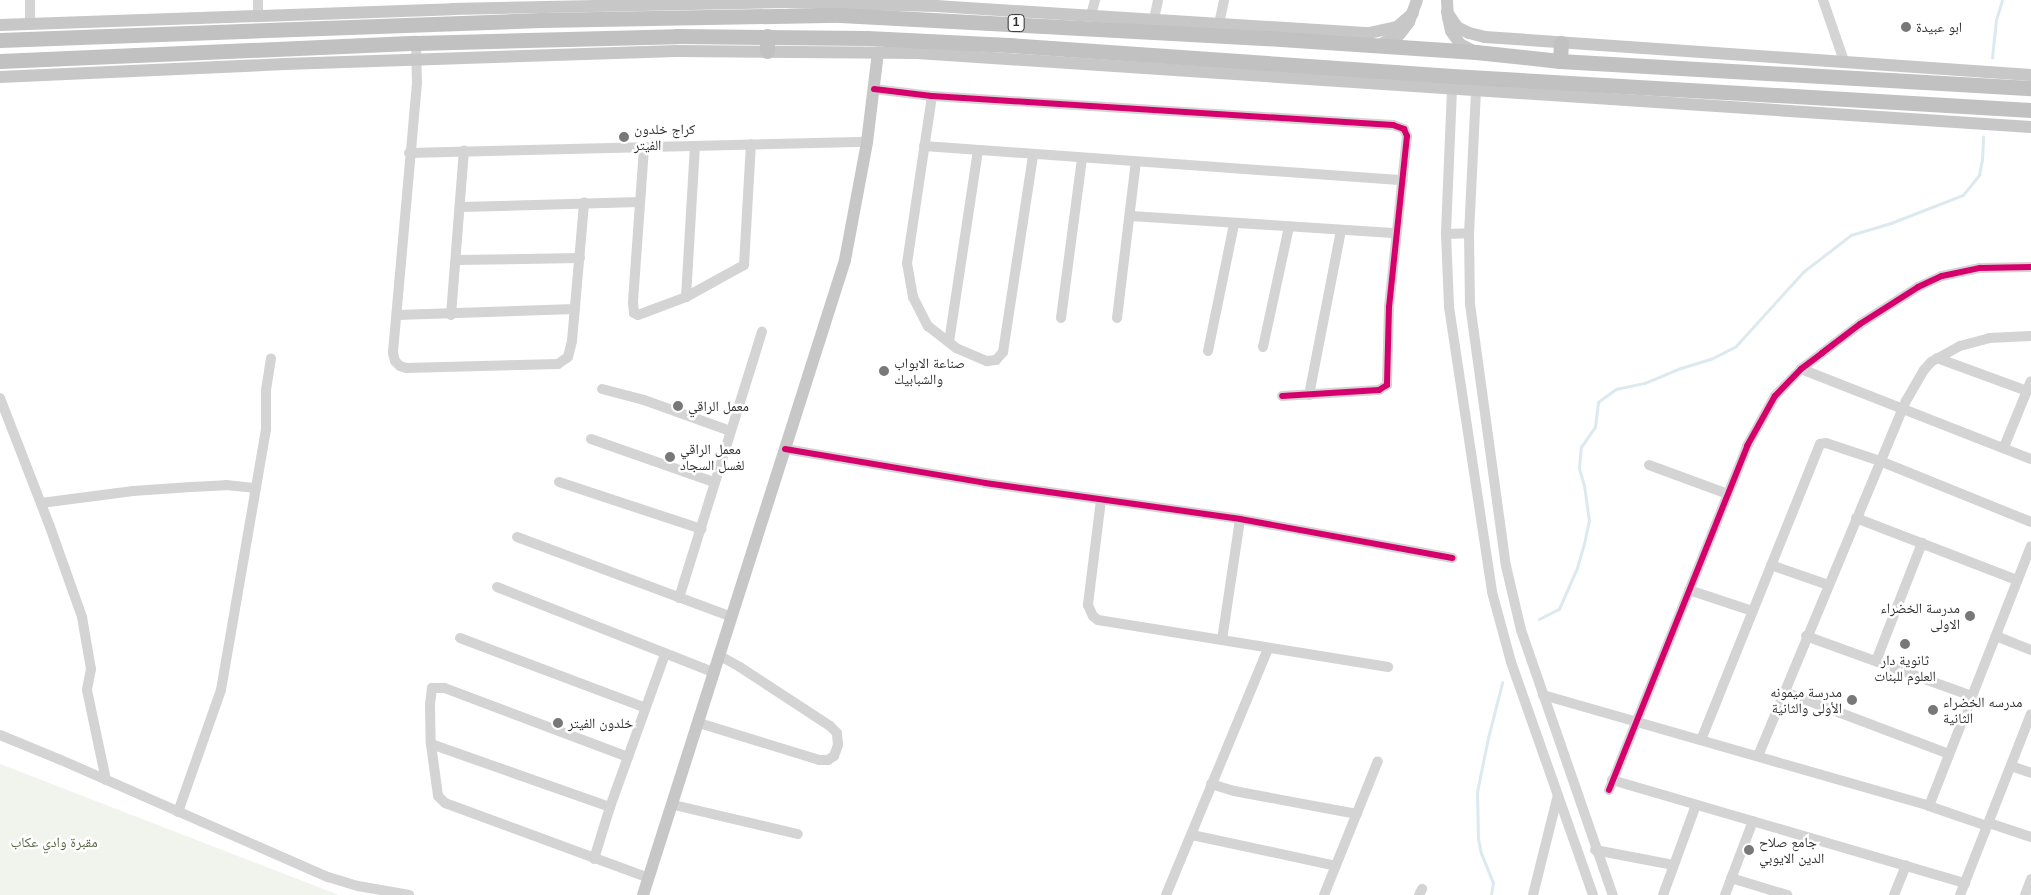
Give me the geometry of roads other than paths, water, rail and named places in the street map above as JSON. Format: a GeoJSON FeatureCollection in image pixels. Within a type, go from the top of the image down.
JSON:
{"type":"FeatureCollection","features":[{"type":"Feature","properties":{"kind":"highway","name":"1"},"geometry":{"type":"LineString","coordinates":[[0,40],[541,13],[677,16],[784,9],[935,12],[1281,33],[1374,45],[1560,60],[2031,88]]}},
{"type":"Feature","properties":{"kind":"highway"},"geometry":{"type":"LineString","coordinates":[[676,36],[677,16]]}},
{"type":"Feature","properties":{"kind":"highway","name":"1"},"geometry":{"type":"LineString","coordinates":[[0,60],[416,43],[676,36],[767,44],[871,48],[1028,46],[1272,70],[1590,91],[2031,110]]}},
{"type":"Feature","properties":{"kind":"highway"},"geometry":{"type":"LineString","coordinates":[[1560,60],[1561,43]]}},
{"type":"Feature","properties":{"kind":"main road"},"geometry":{"type":"LineString","coordinates":[[1374,45],[1388,42],[1399,35],[1413,13],[1418,0]]}},
{"type":"Feature","properties":{"kind":"main road"},"geometry":{"type":"LineString","coordinates":[[541,13],[658,2],[784,9],[832,2],[935,12],[1091,15],[1154,19],[1219,24],[1281,33],[1378,32],[1397,27],[1413,13]]}},
{"type":"Feature","properties":{"kind":"main road"},"geometry":{"type":"LineString","coordinates":[[1447,6],[1456,27],[1469,34],[1561,43],[2031,75]]}},
{"type":"Feature","properties":{"kind":"main road"},"geometry":{"type":"LineString","coordinates":[[1447,6],[1449,24],[1455,38],[1465,48],[1476,52]]}},
{"type":"Feature","properties":{"kind":"main road"},"geometry":{"type":"LineString","coordinates":[[0,25],[258,16],[452,16]]}},
{"type":"Feature","properties":{"kind":"main road"},"geometry":{"type":"LineString","coordinates":[[0,77],[417,59],[677,51],[767,44]]}},
{"type":"Feature","properties":{"kind":"main road"},"geometry":{"type":"LineString","coordinates":[[643,895],[674,805],[845,260],[867,142],[874,89],[871,48]]}},
{"type":"Feature","properties":{"kind":"main road"},"geometry":{"type":"LineString","coordinates":[[1272,70],[1476,91],[1590,91],[2031,127]]}},
{"type":"Feature","properties":{"kind":"street"},"geometry":{"type":"LineString","coordinates":[[30,0],[30,24]]}},
{"type":"Feature","properties":{"kind":"street"},"geometry":{"type":"LineString","coordinates":[[258,0],[258,16]]}},
{"type":"Feature","properties":{"kind":"street"},"geometry":{"type":"LineString","coordinates":[[1091,15],[1095,0]]}},
{"type":"Feature","properties":{"kind":"street"},"geometry":{"type":"LineString","coordinates":[[1154,19],[1158,0]]}},
{"type":"Feature","properties":{"kind":"street"},"geometry":{"type":"LineString","coordinates":[[1219,24],[1224,0]]}},
{"type":"Feature","properties":{"kind":"street"},"geometry":{"type":"LineString","coordinates":[[1823,0],[1844,61]]}},
{"type":"Feature","properties":{"kind":"street"},"geometry":{"type":"LineString","coordinates":[[416,43],[417,84],[409,153],[393,354],[395,361],[406,368],[558,364],[568,357],[572,341],[584,203]]}},
{"type":"Feature","properties":{"kind":"street"},"geometry":{"type":"LineString","coordinates":[[874,89],[932,96],[1392,125],[1404,130],[1407,136],[1389,307],[1387,385],[1379,390],[1282,396]]}},
{"type":"Feature","properties":{"kind":"street"},"geometry":{"type":"LineString","coordinates":[[1452,89],[1446,234],[1450,326],[1492,592],[1503,636],[1593,895]]}},
{"type":"Feature","properties":{"kind":"street"},"geometry":{"type":"LineString","coordinates":[[1476,91],[1470,233],[1471,324],[1506,566],[1521,630],[1595,850],[1613,895]]}},
{"type":"Feature","properties":{"kind":"street"},"geometry":{"type":"LineString","coordinates":[[932,96],[907,264],[908,274],[913,297],[920,314],[928,326],[956,348],[987,361],[996,360],[1002,352],[1033,155]]}},
{"type":"Feature","properties":{"kind":"street"},"geometry":{"type":"LineString","coordinates":[[409,153],[867,142]]}},
{"type":"Feature","properties":{"kind":"street"},"geometry":{"type":"LineString","coordinates":[[644,148],[639,202],[634,313],[638,315],[686,296],[744,265],[751,144]]}},
{"type":"Feature","properties":{"kind":"street"},"geometry":{"type":"LineString","coordinates":[[924,146],[1082,159],[1403,180]]}},
{"type":"Feature","properties":{"kind":"street"},"geometry":{"type":"LineString","coordinates":[[686,296],[695,147]]}},
{"type":"Feature","properties":{"kind":"street"},"geometry":{"type":"LineString","coordinates":[[451,315],[464,151]]}},
{"type":"Feature","properties":{"kind":"street"},"geometry":{"type":"LineString","coordinates":[[949,342],[978,151]]}},
{"type":"Feature","properties":{"kind":"street"},"geometry":{"type":"LineString","coordinates":[[1061,318],[1082,159]]}},
{"type":"Feature","properties":{"kind":"street"},"geometry":{"type":"LineString","coordinates":[[1116,318],[1131,216],[1136,162]]}},
{"type":"Feature","properties":{"kind":"street"},"geometry":{"type":"LineString","coordinates":[[461,207],[639,202]]}},
{"type":"Feature","properties":{"kind":"street"},"geometry":{"type":"LineString","coordinates":[[1131,216],[1341,231],[1396,233]]}},
{"type":"Feature","properties":{"kind":"street"},"geometry":{"type":"LineString","coordinates":[[1208,351],[1234,224]]}},
{"type":"Feature","properties":{"kind":"street"},"geometry":{"type":"LineString","coordinates":[[1263,348],[1289,227]]}},
{"type":"Feature","properties":{"kind":"street"},"geometry":{"type":"LineString","coordinates":[[1309,395],[1341,231]]}},
{"type":"Feature","properties":{"kind":"street"},"geometry":{"type":"LineString","coordinates":[[1446,234],[1470,233]]}},
{"type":"Feature","properties":{"kind":"street"},"geometry":{"type":"LineString","coordinates":[[456,260],[580,258]]}},
{"type":"Feature","properties":{"kind":"street"},"geometry":{"type":"LineString","coordinates":[[1965,883],[1696,805],[1610,785],[1728,494],[1759,422],[1775,396],[1801,369],[1860,324],[1918,287],[1942,276],[1980,268],[2031,267]]}},
{"type":"Feature","properties":{"kind":"street"},"geometry":{"type":"LineString","coordinates":[[397,315],[451,315],[575,310]]}},
{"type":"Feature","properties":{"kind":"street"},"geometry":{"type":"LineString","coordinates":[[679,598],[762,332]]}},
{"type":"Feature","properties":{"kind":"street"},"geometry":{"type":"LineString","coordinates":[[1758,756],[1806,636],[1880,461],[1903,408],[1924,370],[1937,358],[1960,346],[1989,338],[2031,336]]}},
{"type":"Feature","properties":{"kind":"street"},"geometry":{"type":"LineString","coordinates":[[178,812],[205,740],[221,690],[266,429],[266,390],[271,358]]}},
{"type":"Feature","properties":{"kind":"street"},"geometry":{"type":"LineString","coordinates":[[1937,358],[2029,386],[2004,447]]}},
{"type":"Feature","properties":{"kind":"street"},"geometry":{"type":"LineString","coordinates":[[1801,369],[2031,459]]}},
{"type":"Feature","properties":{"kind":"street"},"geometry":{"type":"LineString","coordinates":[[602,389],[644,400],[730,431]]}},
{"type":"Feature","properties":{"kind":"street"},"geometry":{"type":"LineString","coordinates":[[1,405],[41,503],[82,617],[91,669],[87,690],[106,780]]}},
{"type":"Feature","properties":{"kind":"street"},"geometry":{"type":"LineString","coordinates":[[591,439],[714,482]]}},
{"type":"Feature","properties":{"kind":"street"},"geometry":{"type":"LineString","coordinates":[[1701,740],[1820,444],[1826,443],[1880,461],[2031,522]]}},
{"type":"Feature","properties":{"kind":"street"},"geometry":{"type":"LineString","coordinates":[[785,448],[1101,500],[1240,519],[1452,558]]}},
{"type":"Feature","properties":{"kind":"street"},"geometry":{"type":"LineString","coordinates":[[1649,466],[1728,494]]}},
{"type":"Feature","properties":{"kind":"street"},"geometry":{"type":"LineString","coordinates":[[559,482],[700,529]]}},
{"type":"Feature","properties":{"kind":"street"},"geometry":{"type":"LineString","coordinates":[[41,503],[132,491],[226,485],[256,488]]}},
{"type":"Feature","properties":{"kind":"street"},"geometry":{"type":"LineString","coordinates":[[1101,500],[1088,605],[1093,616],[1098,620],[1388,667]]}},
{"type":"Feature","properties":{"kind":"street"},"geometry":{"type":"LineString","coordinates":[[1856,518],[2018,580]]}},
{"type":"Feature","properties":{"kind":"street"},"geometry":{"type":"LineString","coordinates":[[1222,640],[1240,519]]}},
{"type":"Feature","properties":{"kind":"street"},"geometry":{"type":"LineString","coordinates":[[517,537],[732,617]]}},
{"type":"Feature","properties":{"kind":"street"},"geometry":{"type":"LineString","coordinates":[[1876,661],[1922,543]]}},
{"type":"Feature","properties":{"kind":"street"},"geometry":{"type":"LineString","coordinates":[[1929,806],[2031,546]]}},
{"type":"Feature","properties":{"kind":"street"},"geometry":{"type":"LineString","coordinates":[[1771,564],[1828,585]]}},
{"type":"Feature","properties":{"kind":"street"},"geometry":{"type":"LineString","coordinates":[[497,587],[715,673]]}},
{"type":"Feature","properties":{"kind":"street"},"geometry":{"type":"LineString","coordinates":[[1689,590],[1752,612]]}},
{"type":"Feature","properties":{"kind":"street"},"geometry":{"type":"LineString","coordinates":[[1806,636],[1972,696]]}},
{"type":"Feature","properties":{"kind":"street"},"geometry":{"type":"LineString","coordinates":[[1996,636],[2031,650]]}},
{"type":"Feature","properties":{"kind":"street"},"geometry":{"type":"LineString","coordinates":[[460,638],[644,707]]}},
{"type":"Feature","properties":{"kind":"street"},"geometry":{"type":"LineString","coordinates":[[1166,895],[1268,648]]}},
{"type":"Feature","properties":{"kind":"street"},"geometry":{"type":"LineString","coordinates":[[594,859],[644,707],[665,654]]}},
{"type":"Feature","properties":{"kind":"street"},"geometry":{"type":"LineString","coordinates":[[699,723],[819,760],[828,760],[834,756],[838,745],[836,733],[830,726],[720,656]]}},
{"type":"Feature","properties":{"kind":"street"},"geometry":{"type":"LineString","coordinates":[[628,757],[444,688],[432,688],[430,705],[432,744],[438,796],[445,803],[649,878]]}},
{"type":"Feature","properties":{"kind":"street"},"geometry":{"type":"LineString","coordinates":[[1785,692],[1949,754]]}},
{"type":"Feature","properties":{"kind":"street"},"geometry":{"type":"LineString","coordinates":[[1543,695],[2031,837]]}},
{"type":"Feature","properties":{"kind":"street"},"geometry":{"type":"LineString","coordinates":[[1960,895],[2031,714]]}},
{"type":"Feature","properties":{"kind":"street"},"geometry":{"type":"LineString","coordinates":[[1532,718],[1550,716]]}},
{"type":"Feature","properties":{"kind":"street"},"geometry":{"type":"LineString","coordinates":[[0,735],[328,877],[358,886],[409,895]]}},
{"type":"Feature","properties":{"kind":"street"},"geometry":{"type":"LineString","coordinates":[[432,744],[610,807]]}},
{"type":"Feature","properties":{"kind":"street"},"geometry":{"type":"LineString","coordinates":[[1324,895],[1378,761]]}},
{"type":"Feature","properties":{"kind":"street"},"geometry":{"type":"LineString","coordinates":[[2011,766],[2031,773]]}},
{"type":"Feature","properties":{"kind":"street"},"geometry":{"type":"LineString","coordinates":[[1212,784],[1234,791],[1357,814]]}},
{"type":"Feature","properties":{"kind":"street"},"geometry":{"type":"LineString","coordinates":[[1533,895],[1558,794]]}},
{"type":"Feature","properties":{"kind":"street"},"geometry":{"type":"LineString","coordinates":[[674,805],[798,834]]}},
{"type":"Feature","properties":{"kind":"street"},"geometry":{"type":"LineString","coordinates":[[1663,895],[1696,805]]}},
{"type":"Feature","properties":{"kind":"street"},"geometry":{"type":"LineString","coordinates":[[1725,895],[1753,821]]}},
{"type":"Feature","properties":{"kind":"street"},"geometry":{"type":"LineString","coordinates":[[1192,835],[1336,866]]}},
{"type":"Feature","properties":{"kind":"street"},"geometry":{"type":"LineString","coordinates":[[1595,850],[1674,865]]}},
{"type":"Feature","properties":{"kind":"street"},"geometry":{"type":"LineString","coordinates":[[1894,895],[1906,865]]}},
{"type":"Feature","properties":{"kind":"street"},"geometry":{"type":"LineString","coordinates":[[1731,878],[1787,895]]}},
{"type":"Feature","properties":{"kind":"street"},"geometry":{"type":"LineString","coordinates":[[2025,895],[2031,879]]}},
{"type":"Feature","properties":{"kind":"waterway"},"geometry":{"type":"LineString","coordinates":[[1992,58],[1996,20],[2002,0]]}},
{"type":"Feature","properties":{"kind":"waterway"},"geometry":{"type":"LineString","coordinates":[[1539,619],[1559,609],[1577,568],[1584,544],[1589,521],[1584,486],[1579,468],[1581,447],[1595,427],[1598,402],[1616,389],[1645,383],[1681,368],[1711,359],[1736,346],[1803,272],[1851,235],[1891,223],[1963,195],[1979,175],[1983,137]]}},
{"type":"Feature","properties":{"kind":"waterway"},"geometry":{"type":"LineString","coordinates":[[1491,895],[1493,883],[1481,854],[1478,839],[1477,792],[1502,683]]}},
{"type":"Feature","properties":{"kind":"place","name":"ابو عبيدة"},"geometry":{"type":"Point","coordinates":[1906,27]}},
{"type":"Feature","properties":{"kind":"place","name":"كراج خلدون الفيتر"},"geometry":{"type":"Point","coordinates":[624,137]}},
{"type":"Feature","properties":{"kind":"place","name":"صناعة الابواب والشبابيك"},"geometry":{"type":"Point","coordinates":[884,371]}},
{"type":"Feature","properties":{"kind":"place","name":"معمل الراقي"},"geometry":{"type":"Point","coordinates":[678,406]}},
{"type":"Feature","properties":{"kind":"place","name":"معمل الراقي لغسل السجاد"},"geometry":{"type":"Point","coordinates":[670,457]}},
{"type":"Feature","properties":{"kind":"place","name":"مدرسة الخضراء الاولى"},"geometry":{"type":"Point","coordinates":[1970,616]}},
{"type":"Feature","properties":{"kind":"place","name":"ثانوية دار العلوم للبنات"},"geometry":{"type":"Point","coordinates":[1905,644]}},
{"type":"Feature","properties":{"kind":"place","name":"مدرسة ميمونه الأولى والثانية"},"geometry":{"type":"Point","coordinates":[1852,700]}},
{"type":"Feature","properties":{"kind":"place","name":"مدرسه الخضراء الثانية"},"geometry":{"type":"Point","coordinates":[1933,710]}},
{"type":"Feature","properties":{"kind":"place","name":"خلدون الفيتر"},"geometry":{"type":"Point","coordinates":[558,723]}},
{"type":"Feature","properties":{"kind":"place","name":"جامع صلاح الدين الايوبي"},"geometry":{"type":"Point","coordinates":[1749,850]}},
{"type":"Feature","properties":{"kind":"park label","name":"مقبرة وادي عكاب"},"geometry":{"type":"Point","coordinates":[54,842]}}]}
